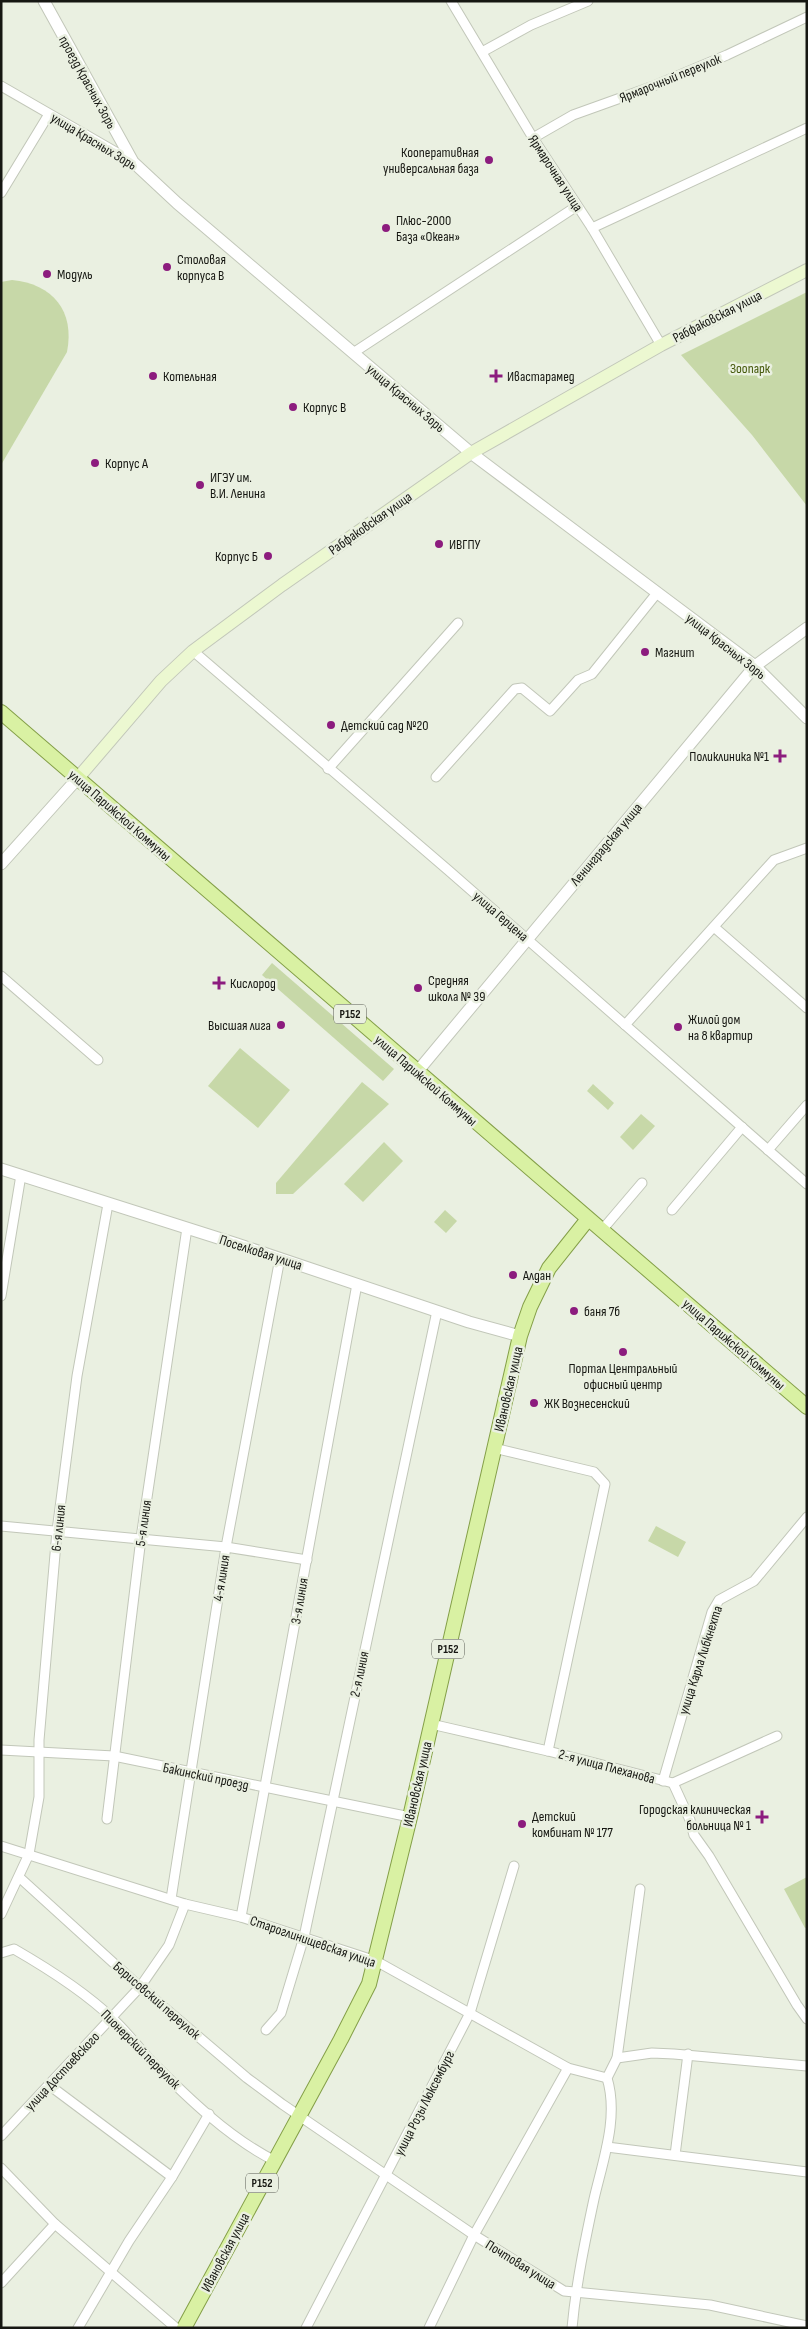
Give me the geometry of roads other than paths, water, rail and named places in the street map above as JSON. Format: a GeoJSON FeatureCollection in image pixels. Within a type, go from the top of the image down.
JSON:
{"type":"FeatureCollection","features":[{"type":"Feature","properties":{"kind":"main road","name":"Рабфаковская улица"},"geometry":{"type":"LineString","coordinates":[[78,778],[161,681],[193,651],[282,585],[471,452],[661,345],[807,270]]}},
{"type":"Feature","properties":{"kind":"main road","name":"улица Парижской Коммуны"},"geometry":{"type":"LineString","coordinates":[[1,712],[416,1072],[807,1407]]}},
{"type":"Feature","properties":{"kind":"main road","name":"Ивановская улица"},"geometry":{"type":"LineString","coordinates":[[184,2328],[361,2002],[376,1962],[520,1336],[530,1307],[549,1268],[588,1219]]}},
{"type":"Feature","properties":{"kind":"street","name":"проезд Красных Зорь"},"geometry":{"type":"LineString","coordinates":[[44,1],[133,162]]}},
{"type":"Feature","properties":{"kind":"street","name":"Ярмарочная улица"},"geometry":{"type":"LineString","coordinates":[[451,1],[533,138],[592,228],[661,345]]}},
{"type":"Feature","properties":{"kind":"street"},"geometry":{"type":"LineString","coordinates":[[482,52],[531,25],[588,1]]}},
{"type":"Feature","properties":{"kind":"street","name":"Ярмарочный переулок"},"geometry":{"type":"LineString","coordinates":[[533,138],[573,114],[659,84],[726,56],[807,17]]}},
{"type":"Feature","properties":{"kind":"street","name":"улица Красных Зорь"},"geometry":{"type":"LineString","coordinates":[[1,86],[133,162],[177,203],[471,452],[755,666],[807,718]]}},
{"type":"Feature","properties":{"kind":"street"},"geometry":{"type":"LineString","coordinates":[[1,193],[49,114]]}},
{"type":"Feature","properties":{"kind":"street"},"geometry":{"type":"LineString","coordinates":[[592,228],[807,128]]}},
{"type":"Feature","properties":{"kind":"street"},"geometry":{"type":"LineString","coordinates":[[353,353],[578,206]]}},
{"type":"Feature","properties":{"kind":"street"},"geometry":{"type":"LineString","coordinates":[[436,778],[515,689],[522,688],[550,712],[578,680],[592,674],[657,593]]}},
{"type":"Feature","properties":{"kind":"street"},"geometry":{"type":"LineString","coordinates":[[328,769],[458,623]]}},
{"type":"Feature","properties":{"kind":"street","name":"Ленинградская улица"},"geometry":{"type":"LineString","coordinates":[[416,1072],[755,666],[807,628]]}},
{"type":"Feature","properties":{"kind":"street","name":"улица Герцена"},"geometry":{"type":"LineString","coordinates":[[193,651],[807,1184]]}},
{"type":"Feature","properties":{"kind":"street","name":"Рабфаковская улица"},"geometry":{"type":"LineString","coordinates":[[1,864],[78,778]]}},
{"type":"Feature","properties":{"kind":"street"},"geometry":{"type":"LineString","coordinates":[[625,1025],[774,860],[807,848]]}},
{"type":"Feature","properties":{"kind":"street"},"geometry":{"type":"LineString","coordinates":[[714,926],[807,1008]]}},
{"type":"Feature","properties":{"kind":"street"},"geometry":{"type":"LineString","coordinates":[[1,976],[98,1060]]}},
{"type":"Feature","properties":{"kind":"street"},"geometry":{"type":"LineString","coordinates":[[768,1150],[807,1105]]}},
{"type":"Feature","properties":{"kind":"street"},"geometry":{"type":"LineString","coordinates":[[672,1210],[742,1127]]}},
{"type":"Feature","properties":{"kind":"street","name":"Поселковая улица"},"geometry":{"type":"LineString","coordinates":[[1,1169],[280,1258],[437,1311],[520,1336]]}},
{"type":"Feature","properties":{"kind":"street"},"geometry":{"type":"LineString","coordinates":[[1,1296],[21,1175]]}},
{"type":"Feature","properties":{"kind":"street"},"geometry":{"type":"LineString","coordinates":[[602,1230],[642,1183]]}},
{"type":"Feature","properties":{"kind":"street","name":"6-я линия"},"geometry":{"type":"LineString","coordinates":[[1,1914],[29,1854],[39,1798],[39,1752],[57,1531],[77,1376],[92,1281],[108,1204]]}},
{"type":"Feature","properties":{"kind":"street","name":"5-я линия"},"geometry":{"type":"LineString","coordinates":[[107,1819],[141,1538],[187,1228]]}},
{"type":"Feature","properties":{"kind":"street","name":"4-я линия"},"geometry":{"type":"LineString","coordinates":[[171,1898],[226,1547],[280,1258]]}},
{"type":"Feature","properties":{"kind":"street","name":"3-я линия"},"geometry":{"type":"LineString","coordinates":[[241,1917],[357,1284]]}},
{"type":"Feature","properties":{"kind":"street","name":"2-я линия"},"geometry":{"type":"LineString","coordinates":[[266,2030],[281,2013],[304,1937],[437,1311]]}},
{"type":"Feature","properties":{"kind":"street"},"geometry":{"type":"LineString","coordinates":[[494,1448],[594,1472],[605,1484],[548,1751]]}},
{"type":"Feature","properties":{"kind":"street","name":"улица Карла Либкнехта"},"geometry":{"type":"LineString","coordinates":[[663,1781],[712,1612],[719,1600],[754,1581],[807,1517]]}},
{"type":"Feature","properties":{"kind":"street"},"geometry":{"type":"LineString","coordinates":[[1,1526],[226,1547],[306,1560]]}},
{"type":"Feature","properties":{"kind":"street","name":"2-я улица Плеханова"},"geometry":{"type":"LineString","coordinates":[[431,1724],[673,1783],[776,1736]]}},
{"type":"Feature","properties":{"kind":"street","name":"Бакинский проезд"},"geometry":{"type":"LineString","coordinates":[[1,1750],[114,1756],[410,1817]]}},
{"type":"Feature","properties":{"kind":"street"},"geometry":{"type":"LineString","coordinates":[[673,1783],[690,1820],[694,1835],[709,1856],[796,2006],[807,2019]]}},
{"type":"Feature","properties":{"kind":"street","name":"Староглинищевская улица"},"geometry":{"type":"LineString","coordinates":[[1,1846],[186,1904],[241,1917],[376,1962],[568,2068],[607,2078]]}},
{"type":"Feature","properties":{"kind":"street","name":"улица Розы Люксембург"},"geometry":{"type":"LineString","coordinates":[[306,2328],[388,2175],[470,2013],[514,1866]]}},
{"type":"Feature","properties":{"kind":"street","name":"Борисовский переулок"},"geometry":{"type":"LineString","coordinates":[[19,1877],[140,1987],[247,2078],[300,2116]]}},
{"type":"Feature","properties":{"kind":"street"},"geometry":{"type":"LineString","coordinates":[[572,2328],[575,2292],[607,2147],[612,2095],[607,2078],[618,2058],[640,1889]]}},
{"type":"Feature","properties":{"kind":"street","name":"улица Достоевского"},"geometry":{"type":"LineString","coordinates":[[1,2136],[140,1987],[169,1945],[186,1904]]}},
{"type":"Feature","properties":{"kind":"street","name":"Пионерский переулок"},"geometry":{"type":"LineString","coordinates":[[1,1953],[14,1949],[50,1970],[112,2018],[152,2061],[209,2114],[244,2142],[274,2161]]}},
{"type":"Feature","properties":{"kind":"street"},"geometry":{"type":"LineString","coordinates":[[618,2058],[652,2053],[688,2054],[807,2066]]}},
{"type":"Feature","properties":{"kind":"street"},"geometry":{"type":"LineString","coordinates":[[675,2155],[688,2054]]}},
{"type":"Feature","properties":{"kind":"street"},"geometry":{"type":"LineString","coordinates":[[429,2328],[474,2236],[568,2068]]}},
{"type":"Feature","properties":{"kind":"street"},"geometry":{"type":"LineString","coordinates":[[49,2084],[172,2177]]}},
{"type":"Feature","properties":{"kind":"street"},"geometry":{"type":"LineString","coordinates":[[78,2328],[129,2241],[172,2177],[209,2114]]}},
{"type":"Feature","properties":{"kind":"street","name":"Почтовая улица"},"geometry":{"type":"LineString","coordinates":[[300,2116],[474,2236],[564,2291],[710,2305],[786,2325],[807,2326]]}},
{"type":"Feature","properties":{"kind":"street"},"geometry":{"type":"LineString","coordinates":[[607,2147],[807,2172]]}},
{"type":"Feature","properties":{"kind":"street"},"geometry":{"type":"LineString","coordinates":[[1,2168],[55,2224],[176,2328]]}},
{"type":"Feature","properties":{"kind":"street"},"geometry":{"type":"LineString","coordinates":[[1,2284],[55,2224]]}},
{"type":"Feature","properties":{"kind":"place","name":"Кооперативная универсальная база"},"geometry":{"type":"Point","coordinates":[489,160]}},
{"type":"Feature","properties":{"kind":"place","name":"Плюс-2000 База «Океан»"},"geometry":{"type":"Point","coordinates":[386,228]}},
{"type":"Feature","properties":{"kind":"place","name":"Столовая корпуса В"},"geometry":{"type":"Point","coordinates":[167,267]}},
{"type":"Feature","properties":{"kind":"place","name":"Модуль"},"geometry":{"type":"Point","coordinates":[47,274]}},
{"type":"Feature","properties":{"kind":"place","name":"Котельная"},"geometry":{"type":"Point","coordinates":[153,376]}},
{"type":"Feature","properties":{"kind":"place","name":"Ивастарамед"},"geometry":{"type":"Point","coordinates":[496,376]}},
{"type":"Feature","properties":{"kind":"place","name":"Корпус В"},"geometry":{"type":"Point","coordinates":[293,407]}},
{"type":"Feature","properties":{"kind":"place","name":"Корпус А"},"geometry":{"type":"Point","coordinates":[95,463]}},
{"type":"Feature","properties":{"kind":"place","name":"ИГЭУ им. В.И. Ленина"},"geometry":{"type":"Point","coordinates":[200,485]}},
{"type":"Feature","properties":{"kind":"place","name":"ИВГПУ"},"geometry":{"type":"Point","coordinates":[439,544]}},
{"type":"Feature","properties":{"kind":"place","name":"Корпус Б"},"geometry":{"type":"Point","coordinates":[268,556]}},
{"type":"Feature","properties":{"kind":"place","name":"Магнит"},"geometry":{"type":"Point","coordinates":[645,652]}},
{"type":"Feature","properties":{"kind":"place","name":"Детский сад №20"},"geometry":{"type":"Point","coordinates":[331,725]}},
{"type":"Feature","properties":{"kind":"place","name":"Поликлиника №1"},"geometry":{"type":"Point","coordinates":[780,756]}},
{"type":"Feature","properties":{"kind":"place","name":"Кислород"},"geometry":{"type":"Point","coordinates":[219,983]}},
{"type":"Feature","properties":{"kind":"place","name":"Средняя школа № 39"},"geometry":{"type":"Point","coordinates":[418,988]}},
{"type":"Feature","properties":{"kind":"place","name":"Высшая лига"},"geometry":{"type":"Point","coordinates":[281,1025]}},
{"type":"Feature","properties":{"kind":"place","name":"Жилой дом на 8 квартир"},"geometry":{"type":"Point","coordinates":[678,1027]}},
{"type":"Feature","properties":{"kind":"place","name":"Алдан"},"geometry":{"type":"Point","coordinates":[513,1275]}},
{"type":"Feature","properties":{"kind":"place","name":"баня 7б"},"geometry":{"type":"Point","coordinates":[574,1311]}},
{"type":"Feature","properties":{"kind":"place","name":"Портал Центральный офисный центр"},"geometry":{"type":"Point","coordinates":[623,1352]}},
{"type":"Feature","properties":{"kind":"place","name":"ЖК Вознесенский"},"geometry":{"type":"Point","coordinates":[534,1403]}},
{"type":"Feature","properties":{"kind":"place","name":"Городская клиническая больница № 1"},"geometry":{"type":"Point","coordinates":[762,1817]}},
{"type":"Feature","properties":{"kind":"place","name":"Детский комбинат № 177"},"geometry":{"type":"Point","coordinates":[522,1824]}},
{"type":"Feature","properties":{"kind":"park label","name":"Зоопарк"},"geometry":{"type":"Point","coordinates":[750,368]}}]}
